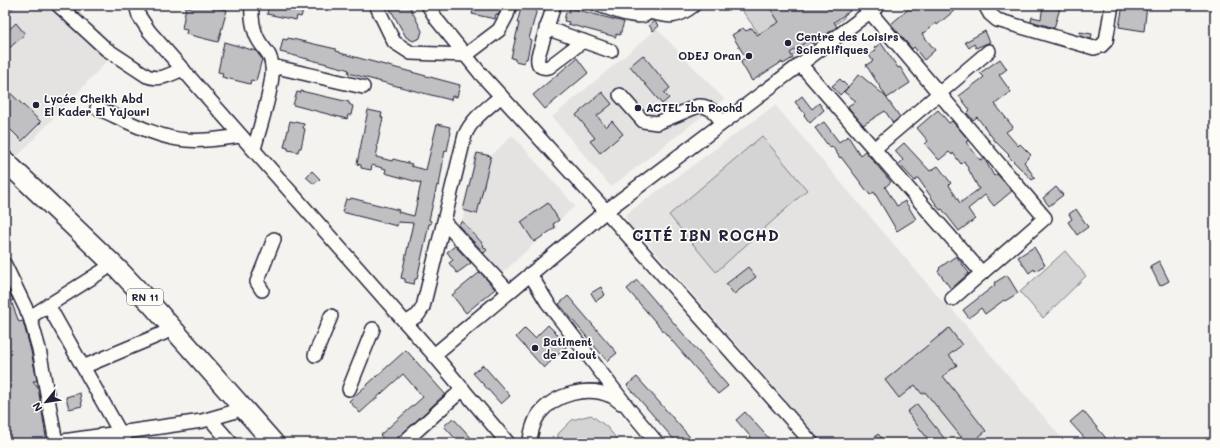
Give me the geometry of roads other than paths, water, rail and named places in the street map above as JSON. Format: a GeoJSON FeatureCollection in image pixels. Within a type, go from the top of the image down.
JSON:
{"type":"FeatureCollection","features":[{"type":"Feature","properties":{"kind":"highway","name":"RN 11"},"geometry":{"type":"LineString","coordinates":[[5,161],[119,270],[152,305],[274,443]]}},
{"type":"Feature","properties":{"kind":"highway","name":"RN 11"},"geometry":{"type":"LineString","coordinates":[[5,175],[138,304],[260,443]]}},
{"type":"Feature","properties":{"kind":"street"},"geometry":{"type":"LineString","coordinates":[[58,5],[106,49],[147,76],[159,78],[183,70]]}},
{"type":"Feature","properties":{"kind":"street"},"geometry":{"type":"LineString","coordinates":[[136,5],[139,16],[149,31],[434,355],[508,443]]}},
{"type":"Feature","properties":{"kind":"street"},"geometry":{"type":"LineString","coordinates":[[376,5],[394,42],[411,53],[466,55],[499,30],[507,15],[510,5]]}},
{"type":"Feature","properties":{"kind":"street"},"geometry":{"type":"LineString","coordinates":[[428,5],[437,20],[501,96],[606,211],[811,442]]}},
{"type":"Feature","properties":{"kind":"street"},"geometry":{"type":"LineString","coordinates":[[554,5],[538,56],[537,62],[540,66],[544,68],[548,67],[583,41]]}},
{"type":"Feature","properties":{"kind":"street"},"geometry":{"type":"LineString","coordinates":[[598,5],[632,15],[644,15],[650,9],[675,16],[684,13],[694,5]]}},
{"type":"Feature","properties":{"kind":"street"},"geometry":{"type":"LineString","coordinates":[[985,5],[990,14],[997,20],[1094,48],[1101,46],[1106,41],[1112,5]]}},
{"type":"Feature","properties":{"kind":"street"},"geometry":{"type":"LineString","coordinates":[[250,6],[254,32],[268,52],[272,66],[270,90],[254,149]]}},
{"type":"Feature","properties":{"kind":"street"},"geometry":{"type":"LineString","coordinates":[[434,355],[606,211],[800,64],[872,7],[939,93],[1045,218],[952,299]]}},
{"type":"Feature","properties":{"kind":"street"},"geometry":{"type":"LineString","coordinates":[[546,28],[611,52]]}},
{"type":"Feature","properties":{"kind":"street"},"geometry":{"type":"LineString","coordinates":[[874,149],[989,51]]}},
{"type":"Feature","properties":{"kind":"street"},"geometry":{"type":"LineString","coordinates":[[800,64],[982,273]]}},
{"type":"Feature","properties":{"kind":"street"},"geometry":{"type":"LineString","coordinates":[[272,66],[363,87]]}},
{"type":"Feature","properties":{"kind":"street"},"geometry":{"type":"LineString","coordinates":[[620,95],[643,121],[657,123],[698,106],[704,106],[708,107],[723,122]]}},
{"type":"Feature","properties":{"kind":"street"},"geometry":{"type":"LineString","coordinates":[[406,323],[418,315],[424,307],[465,135],[469,126],[475,119],[501,96]]}},
{"type":"Feature","properties":{"kind":"street"},"geometry":{"type":"LineString","coordinates":[[97,108],[160,135],[176,139],[188,141],[242,136]]}},
{"type":"Feature","properties":{"kind":"street"},"geometry":{"type":"LineString","coordinates":[[444,222],[509,292]]}},
{"type":"Feature","properties":{"kind":"street"},"geometry":{"type":"LineString","coordinates":[[262,290],[257,282],[274,239]]}},
{"type":"Feature","properties":{"kind":"street"},"geometry":{"type":"LineString","coordinates":[[5,264],[30,317],[39,349],[56,443],[123,438],[202,421],[233,412]]}},
{"type":"Feature","properties":{"kind":"street"},"geometry":{"type":"LineString","coordinates":[[30,317],[104,270]]}},
{"type":"Feature","properties":{"kind":"street"},"geometry":{"type":"LineString","coordinates":[[530,274],[547,302],[657,443]]}},
{"type":"Feature","properties":{"kind":"street"},"geometry":{"type":"LineString","coordinates":[[48,305],[123,438]]}},
{"type":"Feature","properties":{"kind":"street"},"geometry":{"type":"LineString","coordinates":[[315,355],[331,316]]}},
{"type":"Feature","properties":{"kind":"street"},"geometry":{"type":"LineString","coordinates":[[349,389],[373,329]]}},
{"type":"Feature","properties":{"kind":"street"},"geometry":{"type":"LineString","coordinates":[[83,367],[164,333]]}},
{"type":"Feature","properties":{"kind":"street"},"geometry":{"type":"LineString","coordinates":[[403,443],[463,389]]}},
{"type":"Feature","properties":{"kind":"street"},"geometry":{"type":"LineString","coordinates":[[530,443],[530,435],[539,414],[551,403],[571,394],[592,391],[611,396],[629,409]]}},
{"type":"Feature","properties":{"kind":"street"},"geometry":{"type":"LineString","coordinates":[[210,419],[230,443]]}},
{"type":"Feature","properties":{"kind":"place","name":"Centre des Loisirs Scientifiques"},"geometry":{"type":"Point","coordinates":[788,43]}},
{"type":"Feature","properties":{"kind":"place","name":"ODEJ Oran"},"geometry":{"type":"Point","coordinates":[749,56]}},
{"type":"Feature","properties":{"kind":"place","name":"Lycée Cheikh Abd El Kader El Yajouri"},"geometry":{"type":"Point","coordinates":[36,105]}},
{"type":"Feature","properties":{"kind":"place","name":"ACTEL Ibn Rochd"},"geometry":{"type":"Point","coordinates":[638,108]}},
{"type":"Feature","properties":{"kind":"place","name":"Batiment de Zaiout"},"geometry":{"type":"Point","coordinates":[535,348]}},
{"type":"Feature","properties":{"kind":"district","name":"CITÉ IBN ROCHD"},"geometry":{"type":"Point","coordinates":[706,236]}}]}
